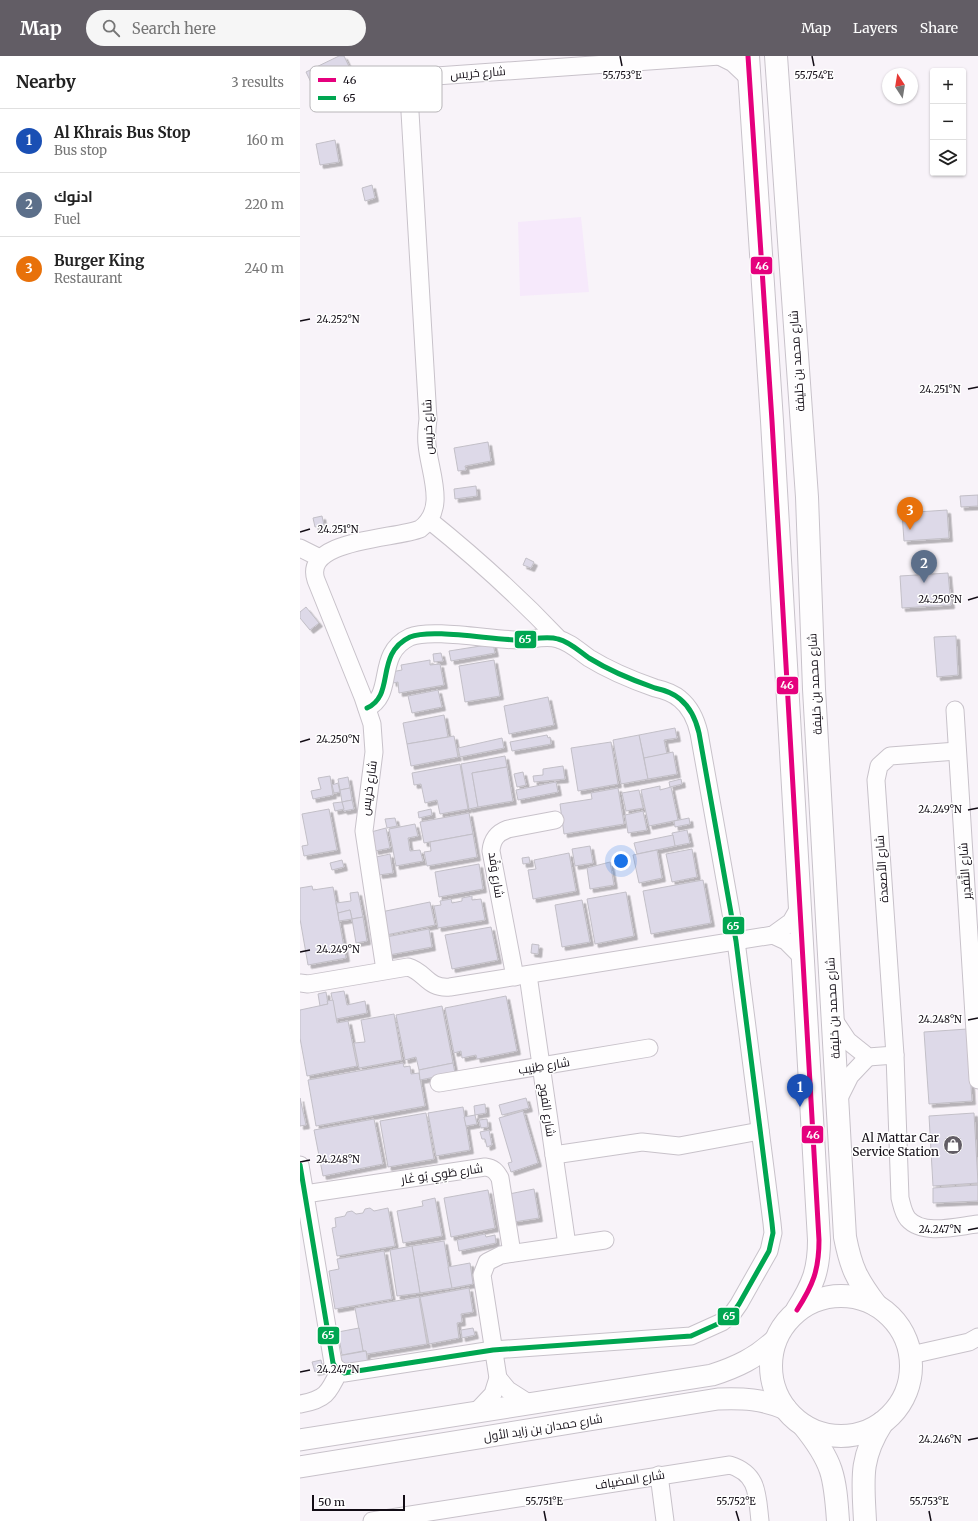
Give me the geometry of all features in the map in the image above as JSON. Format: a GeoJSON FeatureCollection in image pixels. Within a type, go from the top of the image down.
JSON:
{"type":"FeatureCollection","features":[{"type":"Feature","properties":{"kind":"highway"},"geometry":{"type":"LineString","coordinates":[[748,56],[772,421],[819,1262],[816,1277],[798,1310],[781,1329],[775,1340],[770,1369],[773,1384],[778,1397],[786,1410],[804,1426],[818,1443],[830,1466],[834,1479],[838,1521]]}},
{"type":"Feature","properties":{"kind":"highway","name":"شارع محمد بن خليفة"},"geometry":{"type":"LineString","coordinates":[[776,56],[807,497],[814,689],[834,1020],[845,1238],[849,1260],[855,1274],[876,1304]]}},
{"type":"Feature","properties":{"kind":"highway"},"geometry":{"type":"LineString","coordinates":[[798,1310],[812,1302],[828,1296],[844,1295],[861,1298],[876,1304],[889,1314],[899,1326],[907,1340],[911,1355],[909,1385],[903,1400],[894,1412],[882,1423],[864,1432],[844,1436],[817,1432],[804,1426]]}},
{"type":"Feature","properties":{"kind":"highway"},"geometry":{"type":"LineString","coordinates":[[864,1521],[864,1463],[872,1440],[882,1423]]}},
{"type":"Feature","properties":{"kind":"main road"},"geometry":{"type":"LineString","coordinates":[[300,1440],[712,1374],[746,1362],[761,1353],[775,1340]]}},
{"type":"Feature","properties":{"kind":"main road","name":"شارع حمدان بن زايد الأول"},"geometry":{"type":"LineString","coordinates":[[300,1467],[718,1399],[754,1399],[771,1403],[786,1410]]}},
{"type":"Feature","properties":{"kind":"street","name":"شارع خريس"},"geometry":{"type":"LineString","coordinates":[[442,76],[720,56],[734,63],[750,80]]}},
{"type":"Feature","properties":{"kind":"street","name":"شارع خريس"},"geometry":{"type":"LineString","coordinates":[[410,112],[428,419],[427,446],[435,503],[429,520]]}},
{"type":"Feature","properties":{"kind":"street"},"geometry":{"type":"LineString","coordinates":[[300,548],[320,558],[328,552],[353,543],[414,531],[425,525],[429,520],[459,545],[560,639],[605,667],[673,694],[681,700],[693,715],[699,733],[736,941],[772,1223],[772,1243],[766,1259],[732,1314],[712,1328],[691,1336],[681,1338],[493,1350],[350,1372],[339,1371],[333,1363],[300,1165]]}},
{"type":"Feature","properties":{"kind":"street","name":"شارع خريس"},"geometry":{"type":"LineString","coordinates":[[320,558],[315,566],[314,575],[367,708],[374,735],[374,752],[364,821],[365,840],[385,970]]}},
{"type":"Feature","properties":{"kind":"street"},"geometry":{"type":"LineString","coordinates":[[367,708],[376,704],[381,697],[390,655],[399,644],[411,637],[425,634],[511,640],[550,637],[560,639]]}},
{"type":"Feature","properties":{"kind":"street","name":"شارع التَّقدِير"},"geometry":{"type":"LineString","coordinates":[[955,710],[978,1080]]}},
{"type":"Feature","properties":{"kind":"street","name":"شارع الأصعدة"},"geometry":{"type":"LineString","coordinates":[[957,751],[897,755],[884,760],[877,772],[895,1055],[900,1198],[907,1218],[913,1223],[927,1228],[978,1224]]}},
{"type":"Feature","properties":{"kind":"street","name":"شارع وَفْد"},"geometry":{"type":"LineString","coordinates":[[521,976],[491,851],[492,843],[501,832],[508,829],[555,820]]}},
{"type":"Feature","properties":{"kind":"street"},"geometry":{"type":"LineString","coordinates":[[300,983],[308,984],[402,967],[413,968],[430,983],[443,988],[773,935],[786,927],[799,908]]}},
{"type":"Feature","properties":{"kind":"street"},"geometry":{"type":"LineString","coordinates":[[773,935],[786,941],[802,957]]}},
{"type":"Feature","properties":{"kind":"street","name":"شارع الفوج"},"geometry":{"type":"LineString","coordinates":[[521,976],[541,1066],[567,1245]]}},
{"type":"Feature","properties":{"kind":"street"},"geometry":{"type":"LineString","coordinates":[[834,1020],[848,1042],[868,1057],[895,1055]]}},
{"type":"Feature","properties":{"kind":"street","name":"شارع طِنِيب"},"geometry":{"type":"LineString","coordinates":[[439,1083],[649,1048]]}},
{"type":"Feature","properties":{"kind":"street"},"geometry":{"type":"LineString","coordinates":[[838,1100],[850,1076],[868,1057]]}},
{"type":"Feature","properties":{"kind":"street"},"geometry":{"type":"LineString","coordinates":[[554,1155],[642,1142],[679,1146],[760,1131]]}},
{"type":"Feature","properties":{"kind":"street","name":"شارع طَوِي بُو غَار"},"geometry":{"type":"LineString","coordinates":[[305,1194],[485,1167],[490,1168],[497,1173],[500,1178],[512,1253]]}},
{"type":"Feature","properties":{"kind":"street"},"geometry":{"type":"LineString","coordinates":[[476,1412],[493,1394],[498,1378],[482,1275],[487,1262],[494,1257],[512,1253],[604,1240]]}},
{"type":"Feature","properties":{"kind":"street"},"geometry":{"type":"LineString","coordinates":[[911,1355],[969,1342],[978,1337]]}},
{"type":"Feature","properties":{"kind":"street"},"geometry":{"type":"LineString","coordinates":[[300,1404],[322,1398],[331,1388],[339,1371]]}},
{"type":"Feature","properties":{"kind":"street"},"geometry":{"type":"LineString","coordinates":[[498,1378],[508,1390],[530,1404]]}},
{"type":"Feature","properties":{"kind":"street","name":"شارع المضياف"},"geometry":{"type":"LineString","coordinates":[[374,1521],[462,1514],[659,1475],[721,1465],[730,1465],[741,1468],[754,1482],[760,1521]]}},
{"type":"Feature","properties":{"kind":"street"},"geometry":{"type":"LineString","coordinates":[[659,1475],[665,1521]]}},
{"type":"Feature","properties":{"kind":"shaded area"},"geometry":{"type":"Polygon","coordinates":[[[581,217],[589,292],[520,296],[518,222],[581,217]]]}},
{"type":"Feature","properties":{"kind":"building"},"geometry":{"type":"Polygon","coordinates":[[[339,56],[344,56],[349,66],[318,66],[339,56]]]}},
{"type":"Feature","properties":{"kind":"building"},"geometry":{"type":"Polygon","coordinates":[[[310,70],[310,80],[306,72],[310,70]]]}},
{"type":"Feature","properties":{"kind":"building"},"geometry":{"type":"Polygon","coordinates":[[[335,140],[339,162],[320,165],[316,144],[335,140]]]}},
{"type":"Feature","properties":{"kind":"building"},"geometry":{"type":"Polygon","coordinates":[[[372,185],[375,198],[365,201],[362,188],[372,185]]]}},
{"type":"Feature","properties":{"kind":"building"},"geometry":{"type":"Polygon","coordinates":[[[488,442],[491,461],[465,466],[466,470],[458,471],[454,448],[488,442]]]}},
{"type":"Feature","properties":{"kind":"building"},"geometry":{"type":"Polygon","coordinates":[[[476,486],[477,496],[455,499],[454,489],[476,486]]]}},
{"type":"Feature","properties":{"kind":"building"},"geometry":{"type":"Polygon","coordinates":[[[978,495],[978,506],[961,507],[960,496],[978,495]]]}},
{"type":"Feature","properties":{"kind":"building"},"geometry":{"type":"Polygon","coordinates":[[[947,510],[949,538],[904,541],[902,513],[947,510]]]}},
{"type":"Feature","properties":{"kind":"building"},"geometry":{"type":"Polygon","coordinates":[[[322,516],[324,525],[315,527],[313,518],[322,516]]]}},
{"type":"Feature","properties":{"kind":"building"},"geometry":{"type":"Polygon","coordinates":[[[526,558],[534,562],[531,568],[523,565],[526,558]]]}},
{"type":"Feature","properties":{"kind":"building"},"geometry":{"type":"Polygon","coordinates":[[[948,573],[951,605],[902,608],[900,576],[948,573]]]}},
{"type":"Feature","properties":{"kind":"building"},"geometry":{"type":"Polygon","coordinates":[[[306,607],[319,623],[310,630],[300,618],[300,612],[306,607]]]}},
{"type":"Feature","properties":{"kind":"building"},"geometry":{"type":"Polygon","coordinates":[[[956,636],[958,675],[937,677],[934,637],[956,636]]]}},
{"type":"Feature","properties":{"kind":"building"},"geometry":{"type":"Polygon","coordinates":[[[493,644],[495,653],[451,661],[449,651],[493,644]]]}},
{"type":"Feature","properties":{"kind":"building"},"geometry":{"type":"Polygon","coordinates":[[[441,653],[443,661],[434,662],[433,654],[441,653]]]}},
{"type":"Feature","properties":{"kind":"building"},"geometry":{"type":"Polygon","coordinates":[[[430,660],[430,665],[440,664],[444,685],[399,693],[398,682],[393,683],[391,672],[402,670],[401,665],[430,660]]]}},
{"type":"Feature","properties":{"kind":"building"},"geometry":{"type":"Polygon","coordinates":[[[494,660],[500,696],[465,702],[459,666],[494,660]]]}},
{"type":"Feature","properties":{"kind":"building"},"geometry":{"type":"Polygon","coordinates":[[[438,690],[442,707],[412,713],[408,696],[438,690]]]}},
{"type":"Feature","properties":{"kind":"building"},"geometry":{"type":"Polygon","coordinates":[[[548,697],[554,725],[509,734],[504,706],[548,697]]]}},
{"type":"Feature","properties":{"kind":"building"},"geometry":{"type":"Polygon","coordinates":[[[444,715],[448,737],[407,744],[403,723],[444,715]]]}},
{"type":"Feature","properties":{"kind":"building"},"geometry":{"type":"Polygon","coordinates":[[[675,728],[677,738],[664,740],[667,754],[644,758],[639,735],[675,728]]]}},
{"type":"Feature","properties":{"kind":"building"},"geometry":{"type":"Polygon","coordinates":[[[547,735],[548,738],[550,737],[551,744],[512,751],[510,742],[547,735]]]}},
{"type":"Feature","properties":{"kind":"building"},"geometry":{"type":"Polygon","coordinates":[[[639,735],[648,779],[621,784],[613,740],[639,735]]]}},
{"type":"Feature","properties":{"kind":"building"},"geometry":{"type":"Polygon","coordinates":[[[454,736],[458,757],[411,766],[407,744],[454,736]]]}},
{"type":"Feature","properties":{"kind":"building"},"geometry":{"type":"Polygon","coordinates":[[[502,738],[504,748],[460,757],[458,748],[502,738]]]}},
{"type":"Feature","properties":{"kind":"building"},"geometry":{"type":"Polygon","coordinates":[[[611,742],[618,784],[578,791],[571,748],[611,742]]]}},
{"type":"Feature","properties":{"kind":"building"},"geometry":{"type":"Polygon","coordinates":[[[673,752],[677,774],[648,779],[644,758],[673,752]]]}},
{"type":"Feature","properties":{"kind":"building"},"geometry":{"type":"Polygon","coordinates":[[[505,756],[507,767],[472,773],[478,807],[469,809],[461,764],[505,756]]]}},
{"type":"Feature","properties":{"kind":"building"},"geometry":{"type":"Polygon","coordinates":[[[460,764],[468,809],[440,814],[437,800],[425,803],[421,784],[414,785],[412,773],[460,764]]]}},
{"type":"Feature","properties":{"kind":"building"},"geometry":{"type":"Polygon","coordinates":[[[563,766],[565,779],[534,782],[533,776],[543,775],[543,769],[563,766]]]}},
{"type":"Feature","properties":{"kind":"building"},"geometry":{"type":"Polygon","coordinates":[[[507,767],[513,801],[478,807],[472,773],[507,767]]]}},
{"type":"Feature","properties":{"kind":"building"},"geometry":{"type":"Polygon","coordinates":[[[523,772],[526,785],[517,787],[514,774],[523,772]]]}},
{"type":"Feature","properties":{"kind":"building"},"geometry":{"type":"Polygon","coordinates":[[[330,776],[333,795],[313,799],[311,791],[321,789],[318,778],[330,776]]]}},
{"type":"Feature","properties":{"kind":"building"},"geometry":{"type":"Polygon","coordinates":[[[348,777],[350,788],[340,790],[338,779],[348,777]]]}},
{"type":"Feature","properties":{"kind":"building"},"geometry":{"type":"Polygon","coordinates":[[[681,779],[682,784],[670,787],[669,782],[681,779]]]}},
{"type":"Feature","properties":{"kind":"building"},"geometry":{"type":"Polygon","coordinates":[[[556,782],[558,792],[518,800],[516,790],[556,782]]]}},
{"type":"Feature","properties":{"kind":"building"},"geometry":{"type":"Polygon","coordinates":[[[338,783],[340,792],[334,793],[332,785],[338,783]]]}},
{"type":"Feature","properties":{"kind":"building"},"geometry":{"type":"Polygon","coordinates":[[[660,786],[660,790],[671,787],[678,820],[649,826],[641,790],[660,786]]]}},
{"type":"Feature","properties":{"kind":"building"},"geometry":{"type":"Polygon","coordinates":[[[350,788],[352,800],[342,802],[340,790],[350,788]]]}},
{"type":"Feature","properties":{"kind":"building"},"geometry":{"type":"Polygon","coordinates":[[[618,788],[624,824],[564,834],[560,804],[592,799],[591,793],[618,788]]]}},
{"type":"Feature","properties":{"kind":"building"},"geometry":{"type":"Polygon","coordinates":[[[639,790],[643,808],[626,811],[622,793],[639,790]]]}},
{"type":"Feature","properties":{"kind":"building"},"geometry":{"type":"Polygon","coordinates":[[[352,800],[354,809],[344,811],[342,802],[352,800]]]}},
{"type":"Feature","properties":{"kind":"building"},"geometry":{"type":"Polygon","coordinates":[[[342,802],[344,809],[335,811],[333,803],[342,802]]]}},
{"type":"Feature","properties":{"kind":"building"},"geometry":{"type":"Polygon","coordinates":[[[329,809],[337,850],[304,856],[302,846],[308,845],[302,814],[329,809]]]}},
{"type":"Feature","properties":{"kind":"building"},"geometry":{"type":"Polygon","coordinates":[[[431,809],[432,815],[419,818],[418,812],[431,809]]]}},
{"type":"Feature","properties":{"kind":"building"},"geometry":{"type":"Polygon","coordinates":[[[643,811],[647,830],[628,833],[625,815],[643,811]]]}},
{"type":"Feature","properties":{"kind":"building"},"geometry":{"type":"Polygon","coordinates":[[[469,813],[473,834],[424,843],[420,822],[469,813]]]}},
{"type":"Feature","properties":{"kind":"building"},"geometry":{"type":"Polygon","coordinates":[[[395,818],[397,826],[387,828],[385,819],[395,818]]]}},
{"type":"Feature","properties":{"kind":"building"},"geometry":{"type":"Polygon","coordinates":[[[689,818],[690,824],[675,827],[674,821],[689,818]]]}},
{"type":"Feature","properties":{"kind":"building"},"geometry":{"type":"Polygon","coordinates":[[[415,824],[418,836],[408,838],[410,851],[420,850],[423,861],[396,866],[389,829],[415,824]]]}},
{"type":"Feature","properties":{"kind":"building"},"geometry":{"type":"Polygon","coordinates":[[[386,828],[390,848],[375,851],[371,832],[386,828]]]}},
{"type":"Feature","properties":{"kind":"building"},"geometry":{"type":"Polygon","coordinates":[[[687,830],[690,843],[675,846],[672,833],[687,830]]]}},
{"type":"Feature","properties":{"kind":"building"},"geometry":{"type":"Polygon","coordinates":[[[473,834],[477,857],[427,866],[424,852],[431,851],[430,842],[473,834]]]}},
{"type":"Feature","properties":{"kind":"building"},"geometry":{"type":"Polygon","coordinates":[[[673,835],[675,846],[637,854],[634,843],[673,835]]]}},
{"type":"Feature","properties":{"kind":"building"},"geometry":{"type":"Polygon","coordinates":[[[590,846],[593,863],[575,866],[572,849],[590,846]]]}},
{"type":"Feature","properties":{"kind":"building"},"geometry":{"type":"Polygon","coordinates":[[[692,849],[697,877],[672,882],[666,854],[692,849]]]}},
{"type":"Feature","properties":{"kind":"building"},"geometry":{"type":"Polygon","coordinates":[[[657,850],[662,878],[639,883],[633,855],[657,850]]]}},
{"type":"Feature","properties":{"kind":"building"},"geometry":{"type":"Polygon","coordinates":[[[569,853],[576,891],[533,899],[528,870],[536,869],[534,860],[569,853]]]}},
{"type":"Feature","properties":{"kind":"building"},"geometry":{"type":"Polygon","coordinates":[[[390,854],[393,873],[379,875],[376,857],[390,854]]]}},
{"type":"Feature","properties":{"kind":"building"},"geometry":{"type":"Polygon","coordinates":[[[529,857],[530,863],[523,864],[522,858],[529,857]]]}},
{"type":"Feature","properties":{"kind":"building"},"geometry":{"type":"Polygon","coordinates":[[[342,860],[344,867],[332,870],[330,863],[342,860]]]}},
{"type":"Feature","properties":{"kind":"building"},"geometry":{"type":"Polygon","coordinates":[[[610,862],[614,885],[590,889],[587,868],[610,862]]]}},
{"type":"Feature","properties":{"kind":"building"},"geometry":{"type":"Polygon","coordinates":[[[479,864],[483,889],[439,897],[435,872],[479,864]]]}},
{"type":"Feature","properties":{"kind":"building"},"geometry":{"type":"Polygon","coordinates":[[[703,880],[711,923],[651,934],[643,891],[703,880]]]}},
{"type":"Feature","properties":{"kind":"building"},"geometry":{"type":"Polygon","coordinates":[[[312,886],[313,890],[333,887],[346,958],[308,965],[300,919],[300,888],[312,886]]]}},
{"type":"Feature","properties":{"kind":"building"},"geometry":{"type":"Polygon","coordinates":[[[358,892],[363,917],[352,919],[350,910],[338,913],[336,903],[351,901],[350,893],[358,892]]]}},
{"type":"Feature","properties":{"kind":"building"},"geometry":{"type":"Polygon","coordinates":[[[626,892],[634,936],[595,944],[587,899],[626,892]]]}},
{"type":"Feature","properties":{"kind":"building"},"geometry":{"type":"Polygon","coordinates":[[[472,896],[472,900],[481,899],[485,920],[438,928],[434,906],[441,905],[440,901],[451,899],[452,903],[462,901],[462,898],[472,896]]]}},
{"type":"Feature","properties":{"kind":"building"},"geometry":{"type":"Polygon","coordinates":[[[582,900],[590,942],[562,947],[555,905],[582,900]]]}},
{"type":"Feature","properties":{"kind":"building"},"geometry":{"type":"Polygon","coordinates":[[[430,902],[435,925],[386,935],[381,912],[430,902]]]}},
{"type":"Feature","properties":{"kind":"building"},"geometry":{"type":"Polygon","coordinates":[[[350,910],[352,919],[339,921],[338,913],[350,910]]]}},
{"type":"Feature","properties":{"kind":"building"},"geometry":{"type":"Polygon","coordinates":[[[363,917],[367,941],[356,943],[352,919],[363,917]]]}},
{"type":"Feature","properties":{"kind":"building"},"geometry":{"type":"Polygon","coordinates":[[[491,927],[498,960],[452,969],[445,935],[491,927]]]}},
{"type":"Feature","properties":{"kind":"building"},"geometry":{"type":"Polygon","coordinates":[[[429,929],[432,947],[389,955],[386,937],[429,929]]]}},
{"type":"Feature","properties":{"kind":"building"},"geometry":{"type":"Polygon","coordinates":[[[532,944],[539,945],[538,954],[531,953],[532,944]]]}},
{"type":"Feature","properties":{"kind":"building"},"geometry":{"type":"Polygon","coordinates":[[[344,991],[347,1005],[365,1001],[367,1013],[336,1019],[331,993],[344,991]]]}},
{"type":"Feature","properties":{"kind":"building"},"geometry":{"type":"Polygon","coordinates":[[[326,992],[328,1004],[320,1006],[318,994],[326,992]]]}},
{"type":"Feature","properties":{"kind":"building"},"geometry":{"type":"Polygon","coordinates":[[[506,996],[517,1051],[477,1059],[476,1055],[462,1058],[461,1051],[454,1053],[445,1008],[506,996]]]}},
{"type":"Feature","properties":{"kind":"building"},"geometry":{"type":"Polygon","coordinates":[[[333,1000],[337,1023],[348,1021],[357,1066],[307,1076],[300,1038],[300,1010],[328,1004],[327,1001],[333,1000]]]}},
{"type":"Feature","properties":{"kind":"building"},"geometry":{"type":"Polygon","coordinates":[[[442,1006],[453,1063],[419,1070],[416,1057],[405,1060],[396,1015],[442,1006]]]}},
{"type":"Feature","properties":{"kind":"building"},"geometry":{"type":"Polygon","coordinates":[[[394,1014],[402,1060],[359,1068],[354,1043],[365,1042],[361,1020],[394,1014]]]}},
{"type":"Feature","properties":{"kind":"building"},"geometry":{"type":"Polygon","coordinates":[[[967,1029],[972,1101],[929,1104],[924,1032],[967,1029]]]}},
{"type":"Feature","properties":{"kind":"building"},"geometry":{"type":"Polygon","coordinates":[[[403,1063],[404,1067],[410,1066],[411,1074],[419,1073],[425,1106],[316,1126],[308,1080],[403,1063]]]}},
{"type":"Feature","properties":{"kind":"building"},"geometry":{"type":"Polygon","coordinates":[[[453,1063],[455,1073],[420,1080],[419,1070],[453,1063]]]}},
{"type":"Feature","properties":{"kind":"building"},"geometry":{"type":"Polygon","coordinates":[[[300,1098],[306,1125],[300,1126],[300,1098]]]}},
{"type":"Feature","properties":{"kind":"building"},"geometry":{"type":"Polygon","coordinates":[[[526,1098],[529,1108],[502,1115],[499,1105],[526,1098]]]}},
{"type":"Feature","properties":{"kind":"building"},"geometry":{"type":"Polygon","coordinates":[[[485,1104],[486,1113],[475,1115],[474,1106],[485,1104]]]}},
{"type":"Feature","properties":{"kind":"building"},"geometry":{"type":"Polygon","coordinates":[[[463,1107],[470,1150],[436,1156],[428,1113],[463,1107]]]}},
{"type":"Feature","properties":{"kind":"building"},"geometry":{"type":"Polygon","coordinates":[[[523,1111],[538,1163],[511,1172],[508,1163],[512,1162],[499,1118],[523,1111]]]}},
{"type":"Feature","properties":{"kind":"building"},"geometry":{"type":"Polygon","coordinates":[[[426,1113],[434,1159],[388,1167],[380,1121],[426,1113]]]}},
{"type":"Feature","properties":{"kind":"building","name":"Al Mattar Car Service Station"},"geometry":{"type":"Polygon","coordinates":[[[974,1113],[978,1183],[933,1186],[929,1116],[974,1113]]]}},
{"type":"Feature","properties":{"kind":"building"},"geometry":{"type":"Polygon","coordinates":[[[475,1115],[477,1124],[466,1126],[464,1117],[475,1115]]]}},
{"type":"Feature","properties":{"kind":"building"},"geometry":{"type":"Polygon","coordinates":[[[374,1119],[383,1164],[323,1176],[314,1130],[374,1119]]]}},
{"type":"Feature","properties":{"kind":"building"},"geometry":{"type":"Polygon","coordinates":[[[487,1119],[488,1127],[481,1128],[479,1120],[487,1119]]]}},
{"type":"Feature","properties":{"kind":"building"},"geometry":{"type":"Polygon","coordinates":[[[489,1130],[492,1145],[487,1147],[485,1139],[482,1139],[480,1132],[489,1130]]]}},
{"type":"Feature","properties":{"kind":"building"},"geometry":{"type":"Polygon","coordinates":[[[978,1185],[978,1201],[933,1203],[933,1188],[978,1185]]]}},
{"type":"Feature","properties":{"kind":"building"},"geometry":{"type":"Polygon","coordinates":[[[534,1189],[539,1218],[514,1222],[509,1194],[534,1189]]]}},
{"type":"Feature","properties":{"kind":"building"},"geometry":{"type":"Polygon","coordinates":[[[488,1190],[495,1228],[451,1237],[444,1198],[488,1190]]]}},
{"type":"Feature","properties":{"kind":"building"},"geometry":{"type":"Polygon","coordinates":[[[435,1198],[442,1236],[403,1243],[397,1211],[423,1206],[422,1201],[435,1198]]]}},
{"type":"Feature","properties":{"kind":"building"},"geometry":{"type":"Polygon","coordinates":[[[370,1208],[374,1211],[388,1208],[395,1246],[337,1256],[332,1228],[336,1227],[335,1218],[345,1216],[347,1212],[352,1211],[356,1214],[363,1213],[365,1209],[370,1208]]]}},
{"type":"Feature","properties":{"kind":"building"},"geometry":{"type":"Polygon","coordinates":[[[485,1234],[486,1237],[495,1235],[496,1243],[459,1251],[457,1240],[485,1234]]]}},
{"type":"Feature","properties":{"kind":"building"},"geometry":{"type":"Polygon","coordinates":[[[444,1241],[452,1288],[420,1293],[412,1246],[444,1241]]]}},
{"type":"Feature","properties":{"kind":"building"},"geometry":{"type":"Polygon","coordinates":[[[412,1246],[420,1293],[397,1296],[390,1250],[412,1246]]]}},
{"type":"Feature","properties":{"kind":"building"},"geometry":{"type":"Polygon","coordinates":[[[384,1251],[392,1299],[335,1309],[329,1271],[339,1269],[337,1259],[384,1251]]]}},
{"type":"Feature","properties":{"kind":"building"},"geometry":{"type":"Polygon","coordinates":[[[470,1263],[473,1284],[452,1288],[448,1267],[470,1263]]]}},
{"type":"Feature","properties":{"kind":"building"},"geometry":{"type":"Polygon","coordinates":[[[469,1288],[473,1312],[461,1314],[462,1322],[457,1323],[459,1338],[429,1344],[420,1297],[469,1288]]]}},
{"type":"Feature","properties":{"kind":"building"},"geometry":{"type":"Polygon","coordinates":[[[419,1297],[427,1344],[367,1354],[366,1351],[363,1351],[355,1308],[419,1297]]]}},
{"type":"Feature","properties":{"kind":"building"},"geometry":{"type":"Polygon","coordinates":[[[359,1328],[363,1351],[342,1355],[338,1332],[359,1328]]]}},
{"type":"Feature","properties":{"kind":"building"},"geometry":{"type":"Polygon","coordinates":[[[473,1328],[475,1335],[462,1338],[461,1330],[473,1328]]]}},
{"type":"Feature","properties":{"kind":"building"},"geometry":{"type":"Polygon","coordinates":[[[366,1351],[368,1364],[341,1368],[338,1356],[366,1351]]]}},
{"type":"Feature","properties":{"kind":"building"},"geometry":{"type":"Polygon","coordinates":[[[321,1360],[323,1370],[315,1372],[312,1362],[321,1360]]]}},
{"type":"Feature","properties":{"kind":"transit line","name":"46"},"geometry":{"type":"LineString","coordinates":[[748,56],[772,421],[819,1240],[818,1260],[814,1277],[797,1310]]}},
{"type":"Feature","properties":{"kind":"transit line","name":"65"},"geometry":{"type":"LineString","coordinates":[[300,1165],[333,1363],[336,1368],[344,1373],[493,1350],[691,1336],[722,1322],[732,1314],[769,1251],[773,1233],[736,941],[699,733],[695,719],[687,706],[671,693],[638,682],[613,671],[597,663],[562,640],[553,638],[507,640],[462,635],[432,634],[410,637],[399,644],[392,653],[388,664],[381,694],[376,702],[367,708]]}},
{"type":"Feature","properties":{"kind":"place","name":"Burger King"},"geometry":{"type":"Point","coordinates":[910,530]}},
{"type":"Feature","properties":{"kind":"place","name":"ادنوك"},"geometry":{"type":"Point","coordinates":[924,583]}},
{"type":"Feature","properties":{"kind":"place","name":"Al Khrais Bus Stop"},"geometry":{"type":"Point","coordinates":[800,1107]}},
{"type":"Feature","properties":{"kind":"place","name":"Al Mattar Car Service Station"},"geometry":{"type":"Point","coordinates":[953,1145]}}]}
